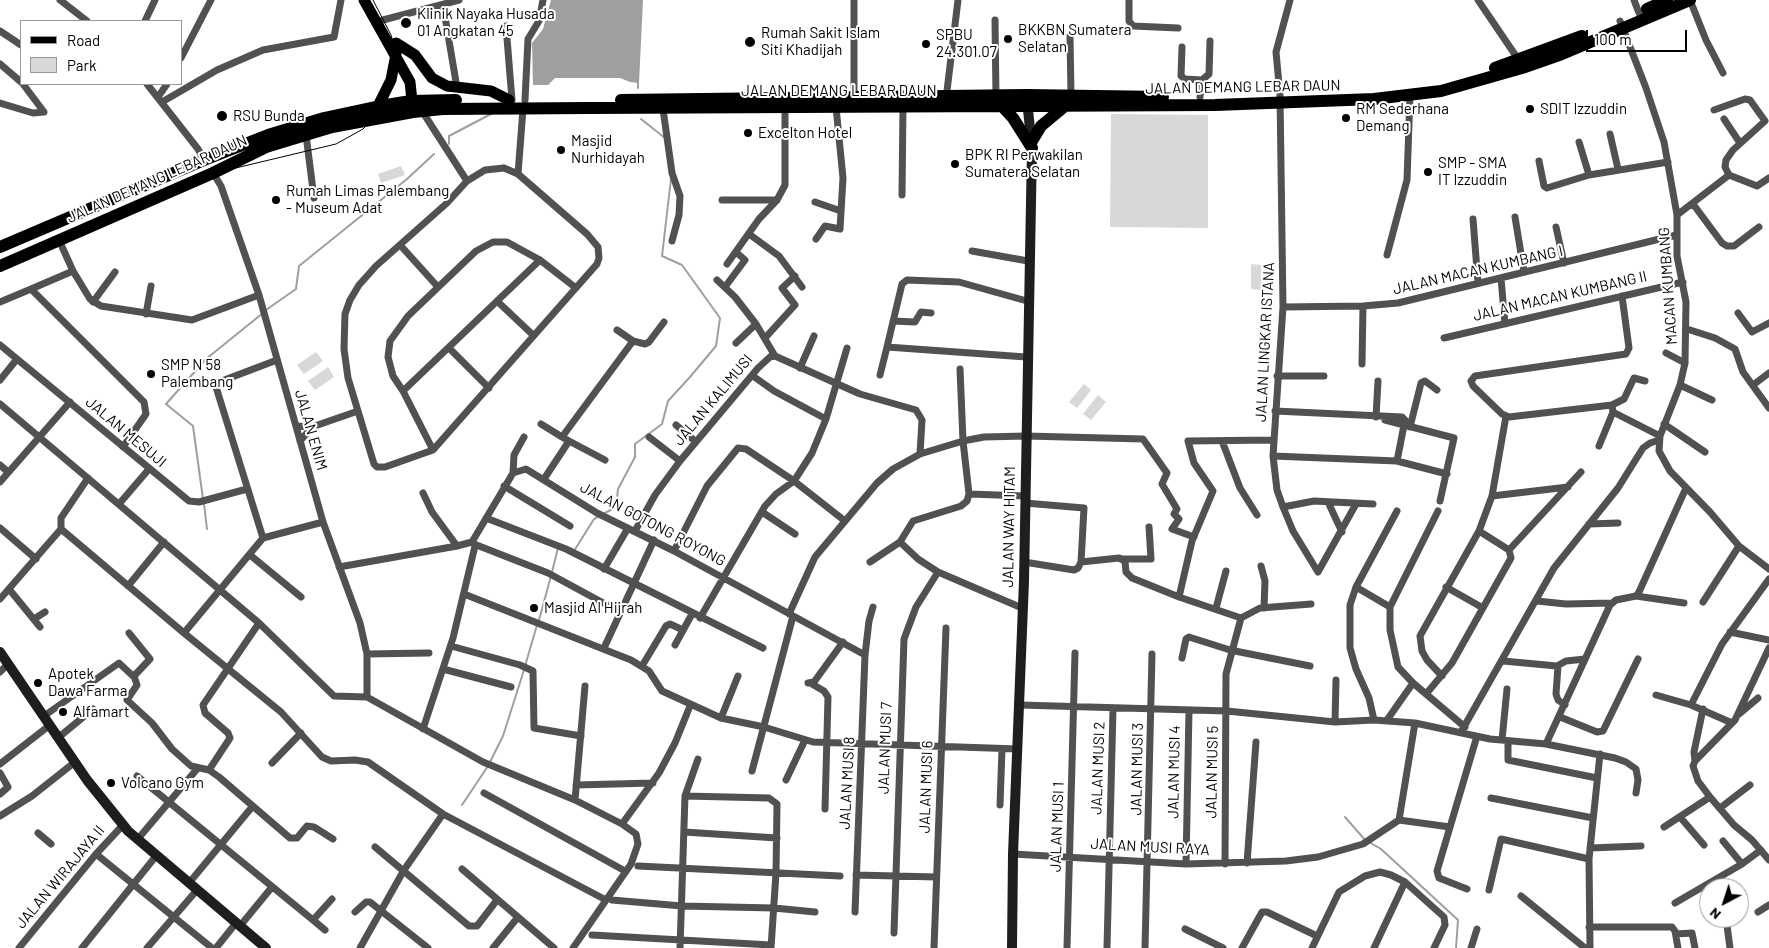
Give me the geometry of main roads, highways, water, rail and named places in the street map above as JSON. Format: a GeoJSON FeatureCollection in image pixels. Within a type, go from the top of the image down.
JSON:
{"type":"FeatureCollection","features":[{"type":"Feature","properties":{"kind":"highway","name":"JALAN DEMANG LEBAR DAUN"},"geometry":{"type":"LineString","coordinates":[[0,266],[266,148],[332,127],[416,106],[511,100],[524,104],[664,109],[785,103],[854,97],[946,101],[1374,99],[1440,90],[1522,68],[1562,54],[1667,0]]}},
{"type":"Feature","properties":{"kind":"highway","name":"JALAN DEMANG LEBAR DAUN"},"geometry":{"type":"LineString","coordinates":[[1068,101],[1200,97],[1280,99],[1411,88],[1468,76],[1690,0]]}},
{"type":"Feature","properties":{"kind":"highway","name":"JALAN DEMANG LEBAR DAUN"},"geometry":{"type":"LineString","coordinates":[[0,247],[204,160],[324,118],[378,106],[785,103],[836,107],[903,106],[946,101]]}},
{"type":"Feature","properties":{"kind":"highway"},"geometry":{"type":"LineString","coordinates":[[999,101],[1032,144],[1041,126],[1068,101]]}},
{"type":"Feature","properties":{"kind":"highway"},"geometry":{"type":"LineString","coordinates":[[34,233],[39,248]]}},
{"type":"Feature","properties":{"kind":"main road"},"geometry":{"type":"LineString","coordinates":[[364,0],[415,76],[416,106]]}},
{"type":"Feature","properties":{"kind":"main road"},"geometry":{"type":"LineString","coordinates":[[371,0],[383,20],[396,49],[391,80],[378,106]]}},
{"type":"Feature","properties":{"kind":"main road"},"geometry":{"type":"LineString","coordinates":[[396,49],[415,55],[432,78],[457,88],[491,91],[511,100]]}},
{"type":"Feature","properties":{"kind":"waterway"},"geometry":{"type":"LineString","coordinates":[[638,80],[638,88]]}},
{"type":"Feature","properties":{"kind":"waterway"},"geometry":{"type":"LineString","coordinates":[[449,144],[449,136],[491,114]]}},
{"type":"Feature","properties":{"kind":"waterway"},"geometry":{"type":"LineString","coordinates":[[641,119],[665,138]]}},
{"type":"Feature","properties":{"kind":"waterway"},"geometry":{"type":"LineString","coordinates":[[266,310],[296,289],[299,266],[407,179],[434,154]]}},
{"type":"Feature","properties":{"kind":"waterway"},"geometry":{"type":"LineString","coordinates":[[605,513],[616,507],[618,489],[635,457],[635,444],[662,424],[668,401],[716,346],[720,318],[682,265],[662,256],[671,179]]}},
{"type":"Feature","properties":{"kind":"waterway"},"geometry":{"type":"LineString","coordinates":[[203,499],[193,426],[166,404],[206,359],[263,313]]}},
{"type":"Feature","properties":{"kind":"waterway"},"geometry":{"type":"LineString","coordinates":[[204,504],[207,529]]}},
{"type":"Feature","properties":{"kind":"waterway"},"geometry":{"type":"LineString","coordinates":[[574,551],[594,519],[598,517]]}},
{"type":"Feature","properties":{"kind":"waterway"},"geometry":{"type":"LineString","coordinates":[[552,572],[558,548]]}},
{"type":"Feature","properties":{"kind":"waterway"},"geometry":{"type":"LineString","coordinates":[[539,620],[551,576]]}},
{"type":"Feature","properties":{"kind":"waterway"},"geometry":{"type":"LineString","coordinates":[[525,666],[537,625]]}},
{"type":"Feature","properties":{"kind":"waterway"},"geometry":{"type":"LineString","coordinates":[[490,762],[503,736],[524,670]]}},
{"type":"Feature","properties":{"kind":"waterway"},"geometry":{"type":"LineString","coordinates":[[462,805],[488,766]]}},
{"type":"Feature","properties":{"kind":"waterway"},"geometry":{"type":"LineString","coordinates":[[1345,817],[1365,840]]}},
{"type":"Feature","properties":{"kind":"waterway"},"geometry":{"type":"LineString","coordinates":[[1369,842],[1381,849],[1458,920],[1456,948]]}},
{"type":"Feature","properties":{"kind":"tram line"},"geometry":{"type":"LineString","coordinates":[[0,262],[198,177],[336,144],[363,129],[380,112],[387,100],[396,68],[395,48],[391,35],[373,0]]}},
{"type":"Feature","properties":{"kind":"place","name":"Klinik Nayaka Husada 01 Angkatan 45"},"geometry":{"type":"Point","coordinates":[406,23]}},
{"type":"Feature","properties":{"kind":"place","name":"BKKBN Sumatera Selatan"},"geometry":{"type":"Point","coordinates":[1008,39]}},
{"type":"Feature","properties":{"kind":"place","name":"Rumah Sakit Islam Siti Khadijah"},"geometry":{"type":"Point","coordinates":[750,42]}},
{"type":"Feature","properties":{"kind":"place","name":"SPBU 24.301.07"},"geometry":{"type":"Point","coordinates":[926,44]}},
{"type":"Feature","properties":{"kind":"place","name":"SDIT Izzuddin"},"geometry":{"type":"Point","coordinates":[1530,109]}},
{"type":"Feature","properties":{"kind":"place","name":"RSU Bunda"},"geometry":{"type":"Point","coordinates":[222,116]}},
{"type":"Feature","properties":{"kind":"place","name":"RM Sederhana Demang"},"geometry":{"type":"Point","coordinates":[1346,118]}},
{"type":"Feature","properties":{"kind":"place","name":"Excelton Hotel"},"geometry":{"type":"Point","coordinates":[748,133]}},
{"type":"Feature","properties":{"kind":"place","name":"Masjid Nurhidayah"},"geometry":{"type":"Point","coordinates":[561,150]}},
{"type":"Feature","properties":{"kind":"place","name":"BPK RI Perwakilan Sumatera Selatan"},"geometry":{"type":"Point","coordinates":[955,164]}},
{"type":"Feature","properties":{"kind":"place","name":"SMP - SMA IT Izzuddin"},"geometry":{"type":"Point","coordinates":[1428,172]}},
{"type":"Feature","properties":{"kind":"place","name":"Rumah Limas Palembang - Museum Adat"},"geometry":{"type":"Point","coordinates":[276,200]}},
{"type":"Feature","properties":{"kind":"place","name":"SMP N 58 Palembang"},"geometry":{"type":"Point","coordinates":[151,374]}},
{"type":"Feature","properties":{"kind":"place","name":"Masjid Al Hijrah"},"geometry":{"type":"Point","coordinates":[534,608]}},
{"type":"Feature","properties":{"kind":"place","name":"Apotek Dawa Farma"},"geometry":{"type":"Point","coordinates":[38,683]}},
{"type":"Feature","properties":{"kind":"place","name":"Alfamart"},"geometry":{"type":"Point","coordinates":[63,712]}},
{"type":"Feature","properties":{"kind":"place","name":"Volcano Gym"},"geometry":{"type":"Point","coordinates":[111,783]}}]}
